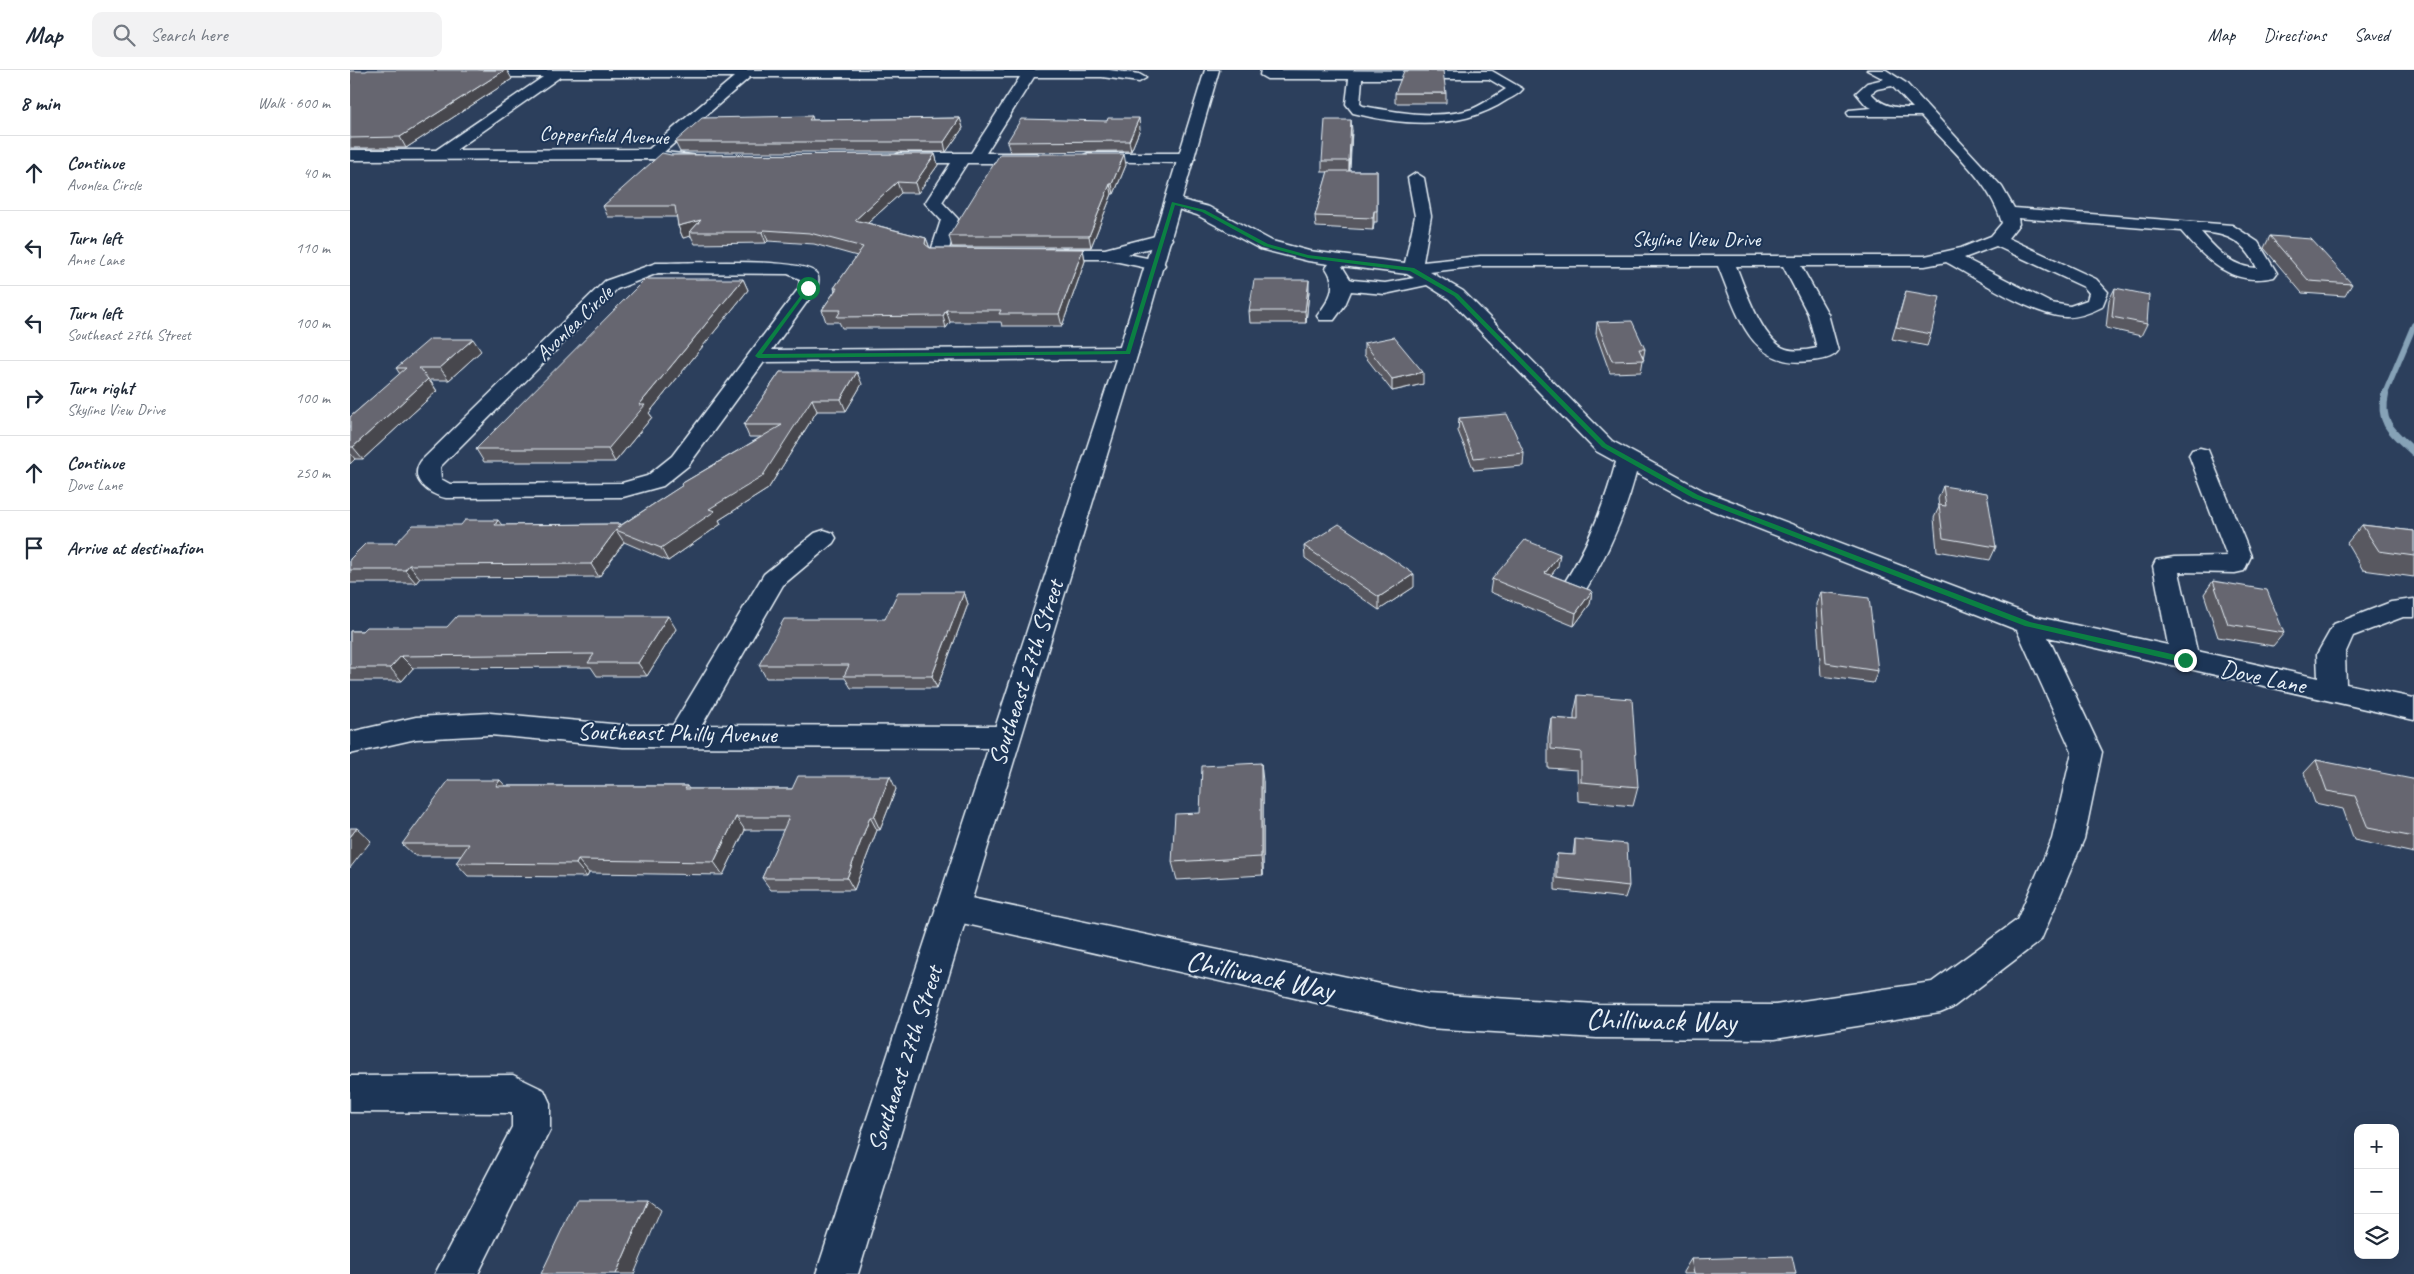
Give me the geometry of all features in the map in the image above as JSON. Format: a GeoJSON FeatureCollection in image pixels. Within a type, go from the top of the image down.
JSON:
{"type":"FeatureCollection","features":[{"type":"Feature","properties":{"kind":"street","name":"Southeast 27th Street"},"geometry":{"type":"LineString","coordinates":[[837,1274],[1005,737],[1128,353],[1212,70]]}},
{"type":"Feature","properties":{"kind":"street"},"geometry":{"type":"LineString","coordinates":[[1268,70],[1267,75],[1356,75],[1492,75],[1516,88],[1478,111],[1456,117],[1427,118],[1358,110],[1353,104],[1356,75]]}},
{"type":"Feature","properties":{"kind":"street"},"geometry":{"type":"LineString","coordinates":[[1874,70],[1895,82],[1996,190],[2008,212],[2011,224],[1996,240],[2090,283],[2099,292],[2095,303],[2078,312],[2060,312],[2044,308],[1948,256]]}},
{"type":"Feature","properties":{"kind":"street"},"geometry":{"type":"LineString","coordinates":[[653,154],[748,71]]}},
{"type":"Feature","properties":{"kind":"street"},"geometry":{"type":"LineString","coordinates":[[484,73],[980,72],[1029,74],[1102,73],[1139,78]]}},
{"type":"Feature","properties":{"kind":"street"},"geometry":{"type":"LineString","coordinates":[[439,155],[556,74]]}},
{"type":"Feature","properties":{"kind":"street"},"geometry":{"type":"LineString","coordinates":[[988,254],[939,254],[950,219],[933,203],[969,158],[1029,74]]}},
{"type":"Feature","properties":{"kind":"street"},"geometry":{"type":"LineString","coordinates":[[1432,75],[1449,79],[1496,100]]}},
{"type":"Feature","properties":{"kind":"street"},"geometry":{"type":"LineString","coordinates":[[1889,112],[1871,102],[1863,94],[1872,86],[1895,82]]}},
{"type":"Feature","properties":{"kind":"street"},"geometry":{"type":"LineString","coordinates":[[1854,112],[1925,112]]}},
{"type":"Feature","properties":{"kind":"street","name":"Copperfield Avenue"},"geometry":{"type":"LineString","coordinates":[[350,155],[653,154],[676,159],[715,159]]}},
{"type":"Feature","properties":{"kind":"street"},"geometry":{"type":"LineString","coordinates":[[882,158],[1053,158]]}},
{"type":"Feature","properties":{"kind":"street"},"geometry":{"type":"LineString","coordinates":[[1072,158],[1187,158]]}},
{"type":"Feature","properties":{"kind":"street"},"geometry":{"type":"LineString","coordinates":[[1342,283],[1364,289],[1387,289],[1414,284],[1420,274],[1420,244],[1423,216],[1416,178]]}},
{"type":"Feature","properties":{"kind":"street","name":"Skyline View Drive"},"geometry":{"type":"LineString","coordinates":[[1174,203],[1203,211],[1266,245],[1308,256],[1420,274],[1480,261],[1925,261],[1948,256],[1996,240]]}},
{"type":"Feature","properties":{"kind":"street"},"geometry":{"type":"LineString","coordinates":[[2008,212],[2186,226]]}},
{"type":"Feature","properties":{"kind":"street"},"geometry":{"type":"LineString","coordinates":[[1105,254],[1159,252]]}},
{"type":"Feature","properties":{"kind":"street"},"geometry":{"type":"LineString","coordinates":[[1027,254],[1159,252]]}},
{"type":"Feature","properties":{"kind":"street"},"geometry":{"type":"LineString","coordinates":[[1327,316],[1335,308],[1342,292],[1342,276],[1328,259]]}},
{"type":"Feature","properties":{"kind":"street"},"geometry":{"type":"LineString","coordinates":[[1725,261],[1746,312],[1764,342],[1778,353],[1816,355],[1828,351],[1818,314],[1789,261]]}},
{"type":"Feature","properties":{"kind":"street","name":"Avonlea Circle"},"geometry":{"type":"LineString","coordinates":[[656,268],[790,269],[809,276],[808,288],[758,356],[680,461],[655,481],[623,490],[446,492],[430,482],[429,466],[611,285],[632,276],[656,268]]}},
{"type":"Feature","properties":{"kind":"street","name":"Dove Lane"},"geometry":{"type":"LineString","coordinates":[[1420,274],[1456,295],[1604,446],[1696,496],[2028,624],[2414,709]]}},
{"type":"Feature","properties":{"kind":"street"},"geometry":{"type":"LineString","coordinates":[[758,356],[1128,353]]}},
{"type":"Feature","properties":{"kind":"street"},"geometry":{"type":"LineString","coordinates":[[2185,660],[2165,566],[2181,562],[2218,567],[2235,564],[2239,556],[2200,455]]}},
{"type":"Feature","properties":{"kind":"street"},"geometry":{"type":"LineString","coordinates":[[1576,585],[1603,541],[1620,494],[1628,459]]}},
{"type":"Feature","properties":{"kind":"street"},"geometry":{"type":"LineString","coordinates":[[681,736],[773,580],[824,538]]}},
{"type":"Feature","properties":{"kind":"street"},"geometry":{"type":"LineString","coordinates":[[2332,692],[2331,654],[2343,630],[2400,608],[2414,608]]}},
{"type":"Feature","properties":{"kind":"street","name":"Chilliwack Way"},"geometry":{"type":"LineString","coordinates":[[952,908],[1428,1011],[1597,1021],[1775,1022],[1940,997],[2029,930],[2068,839],[2087,752],[2028,624]]}},
{"type":"Feature","properties":{"kind":"street","name":"Southeast Philly Avenue"},"geometry":{"type":"LineString","coordinates":[[350,743],[416,728],[490,724],[623,736],[1005,737]]}},
{"type":"Feature","properties":{"kind":"street"},"geometry":{"type":"LineString","coordinates":[[350,1094],[513,1092],[531,1103],[530,1130],[456,1274]]}},
{"type":"Feature","properties":{"kind":"building"},"geometry":{"type":"Polygon","coordinates":[[[505,70],[400,137],[350,138],[350,71],[505,70]]]}},
{"type":"Feature","properties":{"kind":"building"},"geometry":{"type":"Polygon","coordinates":[[[1404,71],[1443,71],[1446,93],[1395,93],[1404,71]]]}},
{"type":"Feature","properties":{"kind":"building"},"geometry":{"type":"Polygon","coordinates":[[[812,116],[809,120],[960,118],[944,142],[675,142],[702,118],[812,116]]]}},
{"type":"Feature","properties":{"kind":"building"},"geometry":{"type":"Polygon","coordinates":[[[1108,118],[1139,118],[1129,141],[1007,142],[1021,119],[1107,121],[1108,118]]]}},
{"type":"Feature","properties":{"kind":"building"},"geometry":{"type":"Polygon","coordinates":[[[1325,120],[1351,120],[1349,161],[1322,161],[1325,120]]]}},
{"type":"Feature","properties":{"kind":"building"},"geometry":{"type":"Polygon","coordinates":[[[662,153],[671,155],[935,154],[915,183],[897,182],[855,220],[926,238],[925,244],[930,248],[1083,249],[1059,314],[999,314],[1001,310],[946,310],[943,316],[837,317],[841,310],[822,310],[837,288],[834,288],[863,247],[810,233],[764,230],[762,232],[690,232],[701,220],[678,226],[675,206],[603,206],[662,153]]]}},
{"type":"Feature","properties":{"kind":"building"},"geometry":{"type":"Polygon","coordinates":[[[1000,154],[1124,154],[1089,236],[949,236],[1000,154]]]}},
{"type":"Feature","properties":{"kind":"building"},"geometry":{"type":"Polygon","coordinates":[[[1328,171],[1377,171],[1377,211],[1374,211],[1373,218],[1315,216],[1328,171]]]}},
{"type":"Feature","properties":{"kind":"building"},"geometry":{"type":"Polygon","coordinates":[[[2270,236],[2311,239],[2352,284],[2309,281],[2270,236]]]}},
{"type":"Feature","properties":{"kind":"building"},"geometry":{"type":"Polygon","coordinates":[[[645,279],[743,279],[639,405],[645,405],[608,449],[476,449],[645,279]]]}},
{"type":"Feature","properties":{"kind":"building"},"geometry":{"type":"Polygon","coordinates":[[[1254,280],[1309,280],[1305,311],[1249,311],[1254,280]]]}},
{"type":"Feature","properties":{"kind":"building"},"geometry":{"type":"Polygon","coordinates":[[[2115,288],[2149,295],[2147,324],[2112,317],[2115,288]]]}},
{"type":"Feature","properties":{"kind":"building"},"geometry":{"type":"Polygon","coordinates":[[[1906,291],[1940,297],[1931,334],[1896,327],[1906,291]]]}},
{"type":"Feature","properties":{"kind":"building"},"geometry":{"type":"Polygon","coordinates":[[[1632,321],[1645,349],[1639,349],[1644,360],[1612,361],[1597,322],[1632,321]]]}},
{"type":"Feature","properties":{"kind":"building"},"geometry":{"type":"Polygon","coordinates":[[[1394,337],[1423,372],[1392,379],[1364,343],[1394,337]]]}},
{"type":"Feature","properties":{"kind":"building"},"geometry":{"type":"Polygon","coordinates":[[[430,339],[473,339],[440,368],[419,368],[428,379],[353,447],[350,447],[350,417],[406,368],[396,368],[430,339]]]}},
{"type":"Feature","properties":{"kind":"building"},"geometry":{"type":"Polygon","coordinates":[[[780,372],[857,372],[841,399],[812,399],[762,477],[709,509],[715,511],[661,548],[616,530],[591,564],[409,565],[405,570],[350,570],[350,559],[366,543],[396,543],[413,525],[461,525],[465,520],[498,520],[495,525],[620,524],[617,528],[683,485],[681,484],[782,425],[744,425],[780,372]]]}},
{"type":"Feature","properties":{"kind":"building"},"geometry":{"type":"Polygon","coordinates":[[[1507,414],[1524,453],[1474,458],[1459,418],[1507,414]]]}},
{"type":"Feature","properties":{"kind":"building"},"geometry":{"type":"Polygon","coordinates":[[[1943,486],[1987,493],[1996,547],[1943,538],[1939,505],[1946,506],[1943,486]]]}},
{"type":"Feature","properties":{"kind":"building"},"geometry":{"type":"Polygon","coordinates":[[[1339,524],[1414,574],[1379,597],[1304,546],[1339,524]]]}},
{"type":"Feature","properties":{"kind":"building"},"geometry":{"type":"Polygon","coordinates":[[[2362,525],[2414,531],[2414,556],[2379,551],[2362,525]]]}},
{"type":"Feature","properties":{"kind":"building"},"geometry":{"type":"Polygon","coordinates":[[[1525,540],[1560,554],[1545,573],[1592,591],[1576,613],[1492,579],[1525,540]]]}},
{"type":"Feature","properties":{"kind":"building"},"geometry":{"type":"Polygon","coordinates":[[[2213,581],[2267,590],[2284,633],[2228,624],[2213,581]]]}},
{"type":"Feature","properties":{"kind":"building"},"geometry":{"type":"Polygon","coordinates":[[[898,592],[964,592],[932,676],[844,676],[849,665],[759,665],[784,619],[885,619],[898,592]]]}},
{"type":"Feature","properties":{"kind":"building"},"geometry":{"type":"Polygon","coordinates":[[[1821,592],[1869,598],[1878,671],[1826,663],[1821,592]]]}},
{"type":"Feature","properties":{"kind":"building"},"geometry":{"type":"Polygon","coordinates":[[[457,616],[668,616],[638,663],[588,663],[594,654],[401,656],[390,668],[350,668],[350,631],[362,631],[366,627],[447,627],[457,616]]]}},
{"type":"Feature","properties":{"kind":"building"},"geometry":{"type":"Polygon","coordinates":[[[1578,695],[1632,699],[1638,787],[1581,782],[1581,752],[1551,749],[1551,718],[1578,720],[1578,695]]]}},
{"type":"Feature","properties":{"kind":"building"},"geometry":{"type":"Polygon","coordinates":[[[2316,760],[2412,779],[2414,782],[2414,837],[2368,828],[2355,796],[2327,791],[2316,760]]]}},
{"type":"Feature","properties":{"kind":"building"},"geometry":{"type":"Polygon","coordinates":[[[1261,763],[1261,857],[1172,862],[1175,814],[1200,813],[1202,766],[1261,763]]]}},
{"type":"Feature","properties":{"kind":"building"},"geometry":{"type":"Polygon","coordinates":[[[798,776],[890,776],[874,817],[870,817],[847,878],[762,878],[789,817],[736,817],[714,862],[578,860],[576,864],[456,863],[469,844],[402,844],[449,780],[500,780],[496,786],[687,786],[685,789],[792,789],[798,776]]]}},
{"type":"Feature","properties":{"kind":"building"},"geometry":{"type":"Polygon","coordinates":[[[350,828],[357,828],[350,837],[350,828]]]}},
{"type":"Feature","properties":{"kind":"building"},"geometry":{"type":"Polygon","coordinates":[[[1575,839],[1627,844],[1629,886],[1557,878],[1557,854],[1575,855],[1575,839]]]}},
{"type":"Feature","properties":{"kind":"building"},"geometry":{"type":"Polygon","coordinates":[[[576,1200],[648,1200],[616,1274],[541,1274],[576,1200]]]}},
{"type":"Feature","properties":{"kind":"building"},"geometry":{"type":"Polygon","coordinates":[[[1792,1256],[1796,1274],[1694,1274],[1691,1259],[1792,1256]]]}},
{"type":"Feature","properties":{"kind":"waterway"},"geometry":{"type":"LineString","coordinates":[[2384,396],[2414,325]]}},
{"type":"Feature","properties":{"kind":"waterway"},"geometry":{"type":"LineString","coordinates":[[2385,395],[2383,405],[2386,421],[2395,434],[2414,452]]}},
{"type":"Feature","properties":{"kind":"route"},"geometry":{"type":"LineString","coordinates":[[808,288],[758,356],[1128,353],[1174,203],[1203,211],[1266,245],[1308,256],[1412,269],[1456,295],[1604,446],[1696,496],[2028,624],[2185,660]]}}]}
